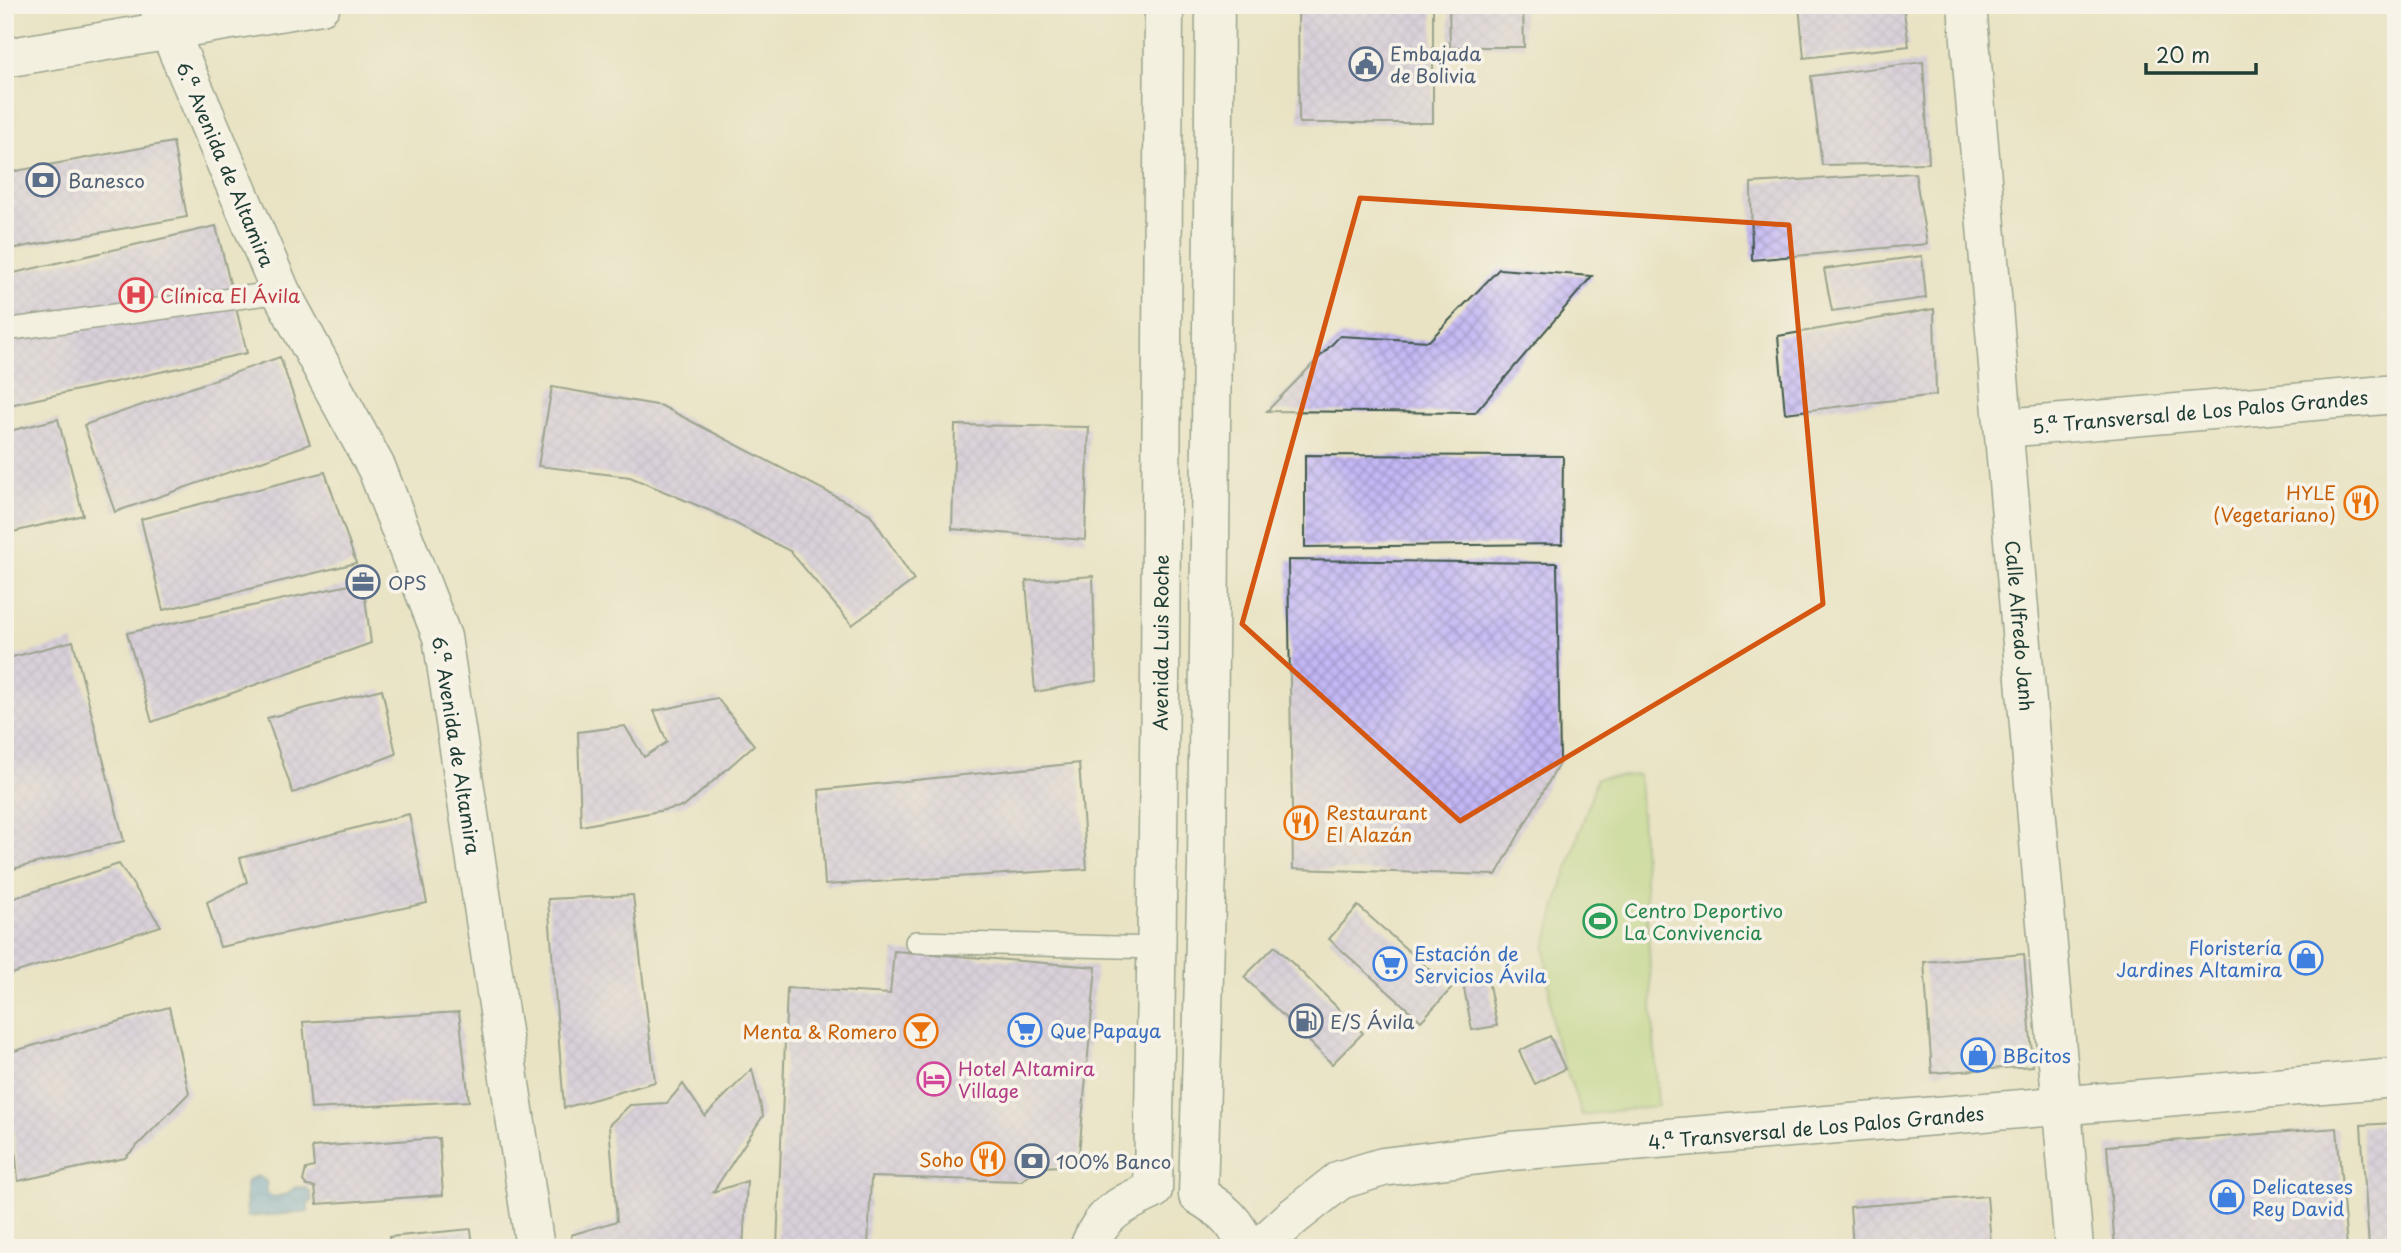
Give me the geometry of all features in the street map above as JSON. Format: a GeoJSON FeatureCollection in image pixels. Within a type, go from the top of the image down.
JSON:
{"type":"FeatureCollection","features":[{"type":"Feature","properties":{"kind":"street"},"geometry":{"type":"LineString","coordinates":[[5,58],[164,18],[321,5]]}},
{"type":"Feature","properties":{"kind":"street","name":"Avenida Luis Roche"},"geometry":{"type":"LineString","coordinates":[[1089,1248],[1095,1232],[1116,1207],[1153,1190],[1158,948],[1164,5]]}},
{"type":"Feature","properties":{"kind":"street"},"geometry":{"type":"LineString","coordinates":[[1215,5],[1207,865],[1198,1195],[1224,1212],[1242,1235],[1245,1248]]}},
{"type":"Feature","properties":{"kind":"street","name":"Calle Alfredo Janh"},"geometry":{"type":"LineString","coordinates":[[1967,5],[2074,1248]]}},
{"type":"Feature","properties":{"kind":"street","name":"6.ª Avenida de Altamira"},"geometry":{"type":"LineString","coordinates":[[164,18],[281,292],[377,469],[442,637],[535,1248]]}},
{"type":"Feature","properties":{"kind":"street","name":"5.ª Transversal de Los Palos Grandes"},"geometry":{"type":"LineString","coordinates":[[2005,428],[2396,394]]}},
{"type":"Feature","properties":{"kind":"street","name":"4.ª Transversal de Los Palos Grandes"},"geometry":{"type":"LineString","coordinates":[[1264,1248],[1268,1240],[1293,1217],[1340,1180],[1382,1167],[1511,1151],[2396,1077]]}},
{"type":"Feature","properties":{"kind":"lane"},"geometry":{"type":"LineString","coordinates":[[5,330],[281,292]]}},
{"type":"Feature","properties":{"kind":"lane"},"geometry":{"type":"LineString","coordinates":[[916,942],[1158,948]]}},
{"type":"Feature","properties":{"kind":"highlighted area"},"geometry":{"type":"Polygon","coordinates":[[[1360,198],[1789,225],[1823,604],[1460,821],[1242,624],[1360,198]]]}},
{"type":"Feature","properties":{"kind":"green space","name":"Centro Deportivo La Convivencia"},"geometry":{"type":"Polygon","coordinates":[[[1639,775],[1658,1106],[1582,1115],[1553,1032],[1545,948],[1559,895],[1597,778],[1639,775]]]}},
{"type":"Feature","properties":{"kind":"water"},"geometry":{"type":"Polygon","coordinates":[[[257,1176],[266,1181],[267,1193],[273,1197],[288,1194],[295,1187],[306,1188],[312,1201],[308,1204],[308,1212],[247,1217],[246,1183],[257,1176]]]}},
{"type":"Feature","properties":{"kind":"building","name":"Embajada de Bolivia"},"geometry":{"type":"Polygon","coordinates":[[[1298,5],[1433,5],[1433,123],[1299,123],[1298,5]]]}},
{"type":"Feature","properties":{"kind":"building"},"geometry":{"type":"Polygon","coordinates":[[[1449,5],[1523,5],[1524,47],[1450,47],[1449,5]]]}},
{"type":"Feature","properties":{"kind":"building"},"geometry":{"type":"Polygon","coordinates":[[[1799,5],[1903,5],[1909,46],[1804,58],[1799,5]]]}},
{"type":"Feature","properties":{"kind":"building"},"geometry":{"type":"Polygon","coordinates":[[[1923,62],[1929,163],[1822,165],[1811,76],[1923,62]]]}},
{"type":"Feature","properties":{"kind":"building"},"geometry":{"type":"Polygon","coordinates":[[[173,142],[187,217],[5,250],[5,173],[173,142]]]}},
{"type":"Feature","properties":{"kind":"building"},"geometry":{"type":"Polygon","coordinates":[[[1915,173],[1927,244],[1752,260],[1751,183],[1915,173]]]}},
{"type":"Feature","properties":{"kind":"building"},"geometry":{"type":"Polygon","coordinates":[[[216,226],[247,353],[5,406],[5,275],[216,226]]]}},
{"type":"Feature","properties":{"kind":"building"},"geometry":{"type":"Polygon","coordinates":[[[1922,256],[1926,298],[1832,311],[1824,269],[1922,256]]]}},
{"type":"Feature","properties":{"kind":"building"},"geometry":{"type":"Polygon","coordinates":[[[1499,269],[1592,276],[1475,413],[1267,411],[1340,336],[1429,341],[1499,269]]]}},
{"type":"Feature","properties":{"kind":"building"},"geometry":{"type":"Polygon","coordinates":[[[1934,309],[1936,395],[1785,413],[1778,336],[1934,309]]]}},
{"type":"Feature","properties":{"kind":"building"},"geometry":{"type":"Polygon","coordinates":[[[280,357],[310,444],[115,512],[84,425],[280,357]]]}},
{"type":"Feature","properties":{"kind":"building"},"geometry":{"type":"Polygon","coordinates":[[[552,387],[662,406],[870,514],[914,580],[852,625],[790,551],[713,512],[630,477],[538,466],[552,387]]]}},
{"type":"Feature","properties":{"kind":"building"},"geometry":{"type":"Polygon","coordinates":[[[58,419],[83,515],[5,534],[5,432],[58,419]]]}},
{"type":"Feature","properties":{"kind":"building"},"geometry":{"type":"Polygon","coordinates":[[[955,425],[1089,427],[1085,540],[952,529],[955,425]]]}},
{"type":"Feature","properties":{"kind":"building"},"geometry":{"type":"Polygon","coordinates":[[[1305,455],[1563,456],[1562,544],[1305,547],[1305,455]]]}},
{"type":"Feature","properties":{"kind":"building"},"geometry":{"type":"Polygon","coordinates":[[[325,472],[356,563],[163,610],[141,519],[325,472]]]}},
{"type":"Feature","properties":{"kind":"building"},"geometry":{"type":"Polygon","coordinates":[[[1288,560],[1557,563],[1560,762],[1496,875],[1293,869],[1288,560]]]}},
{"type":"Feature","properties":{"kind":"building"},"geometry":{"type":"Polygon","coordinates":[[[1093,576],[1096,681],[1035,692],[1026,581],[1093,576]]]}},
{"type":"Feature","properties":{"kind":"building"},"geometry":{"type":"Polygon","coordinates":[[[363,582],[371,643],[152,722],[127,633],[363,582]]]}},
{"type":"Feature","properties":{"kind":"building"},"geometry":{"type":"Polygon","coordinates":[[[73,641],[124,841],[5,871],[5,659],[73,641]]]}},
{"type":"Feature","properties":{"kind":"building"},"geometry":{"type":"Polygon","coordinates":[[[382,689],[396,754],[293,793],[267,718],[382,689]]]}},
{"type":"Feature","properties":{"kind":"building"},"geometry":{"type":"Polygon","coordinates":[[[717,698],[754,745],[685,806],[581,826],[578,732],[625,726],[644,757],[667,742],[654,711],[717,698]]]}},
{"type":"Feature","properties":{"kind":"building"},"geometry":{"type":"Polygon","coordinates":[[[1079,763],[1087,869],[825,885],[819,790],[1079,763]]]}},
{"type":"Feature","properties":{"kind":"building"},"geometry":{"type":"Polygon","coordinates":[[[409,814],[427,903],[220,947],[207,902],[247,882],[240,858],[409,814]]]}},
{"type":"Feature","properties":{"kind":"building"},"geometry":{"type":"Polygon","coordinates":[[[119,864],[161,926],[5,976],[5,901],[119,864]]]}},
{"type":"Feature","properties":{"kind":"building"},"geometry":{"type":"Polygon","coordinates":[[[633,895],[655,1082],[564,1108],[548,899],[633,895]]]}},
{"type":"Feature","properties":{"kind":"building","name":"Estación de Servicios Ávila"},"geometry":{"type":"Polygon","coordinates":[[[1358,906],[1451,989],[1421,1021],[1329,939],[1358,906]]]}},
{"type":"Feature","properties":{"kind":"building"},"geometry":{"type":"Polygon","coordinates":[[[1275,946],[1363,1033],[1332,1064],[1244,977],[1275,946]]]}},
{"type":"Feature","properties":{"kind":"building","name":"Hotel Altamira Village"},"geometry":{"type":"Polygon","coordinates":[[[894,951],[1096,967],[1078,1165],[1042,1167],[1021,1181],[871,1177],[868,1248],[777,1248],[787,988],[890,994],[894,951]]]}},
{"type":"Feature","properties":{"kind":"building"},"geometry":{"type":"Polygon","coordinates":[[[2024,954],[2033,1066],[1932,1073],[1924,962],[2024,954]]]}},
{"type":"Feature","properties":{"kind":"building"},"geometry":{"type":"Polygon","coordinates":[[[1488,980],[1497,1026],[1472,1030],[1463,983],[1488,980]]]}},
{"type":"Feature","properties":{"kind":"building"},"geometry":{"type":"Polygon","coordinates":[[[169,1007],[189,1093],[125,1158],[18,1181],[7,1053],[169,1007]]]}},
{"type":"Feature","properties":{"kind":"building"},"geometry":{"type":"Polygon","coordinates":[[[459,1012],[469,1101],[311,1109],[303,1022],[459,1012]]]}},
{"type":"Feature","properties":{"kind":"building"},"geometry":{"type":"Polygon","coordinates":[[[1550,1036],[1565,1069],[1535,1084],[1519,1051],[1550,1036]]]}},
{"type":"Feature","properties":{"kind":"building"},"geometry":{"type":"Polygon","coordinates":[[[752,1069],[763,1116],[713,1192],[747,1181],[743,1248],[573,1248],[571,1235],[617,1221],[609,1125],[630,1105],[667,1103],[683,1084],[705,1116],[752,1069]]]}},
{"type":"Feature","properties":{"kind":"building"},"geometry":{"type":"Polygon","coordinates":[[[2396,1123],[2396,1248],[2369,1248],[2361,1125],[2396,1123]]]}},
{"type":"Feature","properties":{"kind":"building","name":"Delicateses Rey David"},"geometry":{"type":"Polygon","coordinates":[[[2337,1128],[2347,1248],[2115,1248],[2107,1146],[2337,1128]]]}},
{"type":"Feature","properties":{"kind":"building"},"geometry":{"type":"Polygon","coordinates":[[[439,1138],[443,1195],[317,1204],[315,1187],[307,1186],[303,1181],[306,1169],[314,1167],[312,1147],[439,1138]]]}},
{"type":"Feature","properties":{"kind":"building"},"geometry":{"type":"Polygon","coordinates":[[[1987,1196],[1991,1243],[1929,1248],[1853,1248],[1850,1207],[1987,1196]]]}},
{"type":"Feature","properties":{"kind":"building"},"geometry":{"type":"Polygon","coordinates":[[[471,1229],[473,1248],[390,1248],[389,1237],[471,1229]]]}},
{"type":"Feature","properties":{"kind":"place","name":"Embajada de Bolivia"},"geometry":{"type":"Point","coordinates":[1366,64]}},
{"type":"Feature","properties":{"kind":"place","name":"Banesco"},"geometry":{"type":"Point","coordinates":[43,180]}},
{"type":"Feature","properties":{"kind":"place","name":"Clínica El Ávila"},"geometry":{"type":"Point","coordinates":[136,295]}},
{"type":"Feature","properties":{"kind":"place","name":"HYLE (Vegetariano)"},"geometry":{"type":"Point","coordinates":[2361,503]}},
{"type":"Feature","properties":{"kind":"place","name":"OPS"},"geometry":{"type":"Point","coordinates":[363,582]}},
{"type":"Feature","properties":{"kind":"place","name":"Restaurant El Alazán"},"geometry":{"type":"Point","coordinates":[1301,823]}},
{"type":"Feature","properties":{"kind":"place","name":"Centro Deportivo La Convivencia"},"geometry":{"type":"Point","coordinates":[1600,921]}},
{"type":"Feature","properties":{"kind":"place","name":"Floristería Jardines Altamira"},"geometry":{"type":"Point","coordinates":[2306,958]}},
{"type":"Feature","properties":{"kind":"place","name":"Estación de Servicios Ávila"},"geometry":{"type":"Point","coordinates":[1390,964]}},
{"type":"Feature","properties":{"kind":"place","name":"E/S Ávila"},"geometry":{"type":"Point","coordinates":[1306,1021]}},
{"type":"Feature","properties":{"kind":"place","name":"Que Papaya"},"geometry":{"type":"Point","coordinates":[1025,1030]}},
{"type":"Feature","properties":{"kind":"place","name":"Menta & Romero"},"geometry":{"type":"Point","coordinates":[921,1031]}},
{"type":"Feature","properties":{"kind":"place","name":"BBcitos"},"geometry":{"type":"Point","coordinates":[1978,1055]}},
{"type":"Feature","properties":{"kind":"place","name":"Hotel Altamira Village"},"geometry":{"type":"Point","coordinates":[934,1079]}},
{"type":"Feature","properties":{"kind":"place","name":"Soho"},"geometry":{"type":"Point","coordinates":[988,1159]}},
{"type":"Feature","properties":{"kind":"place","name":"100% Banco"},"geometry":{"type":"Point","coordinates":[1032,1161]}},
{"type":"Feature","properties":{"kind":"place","name":"Delicateses Rey David"},"geometry":{"type":"Point","coordinates":[2227,1197]}}]}
